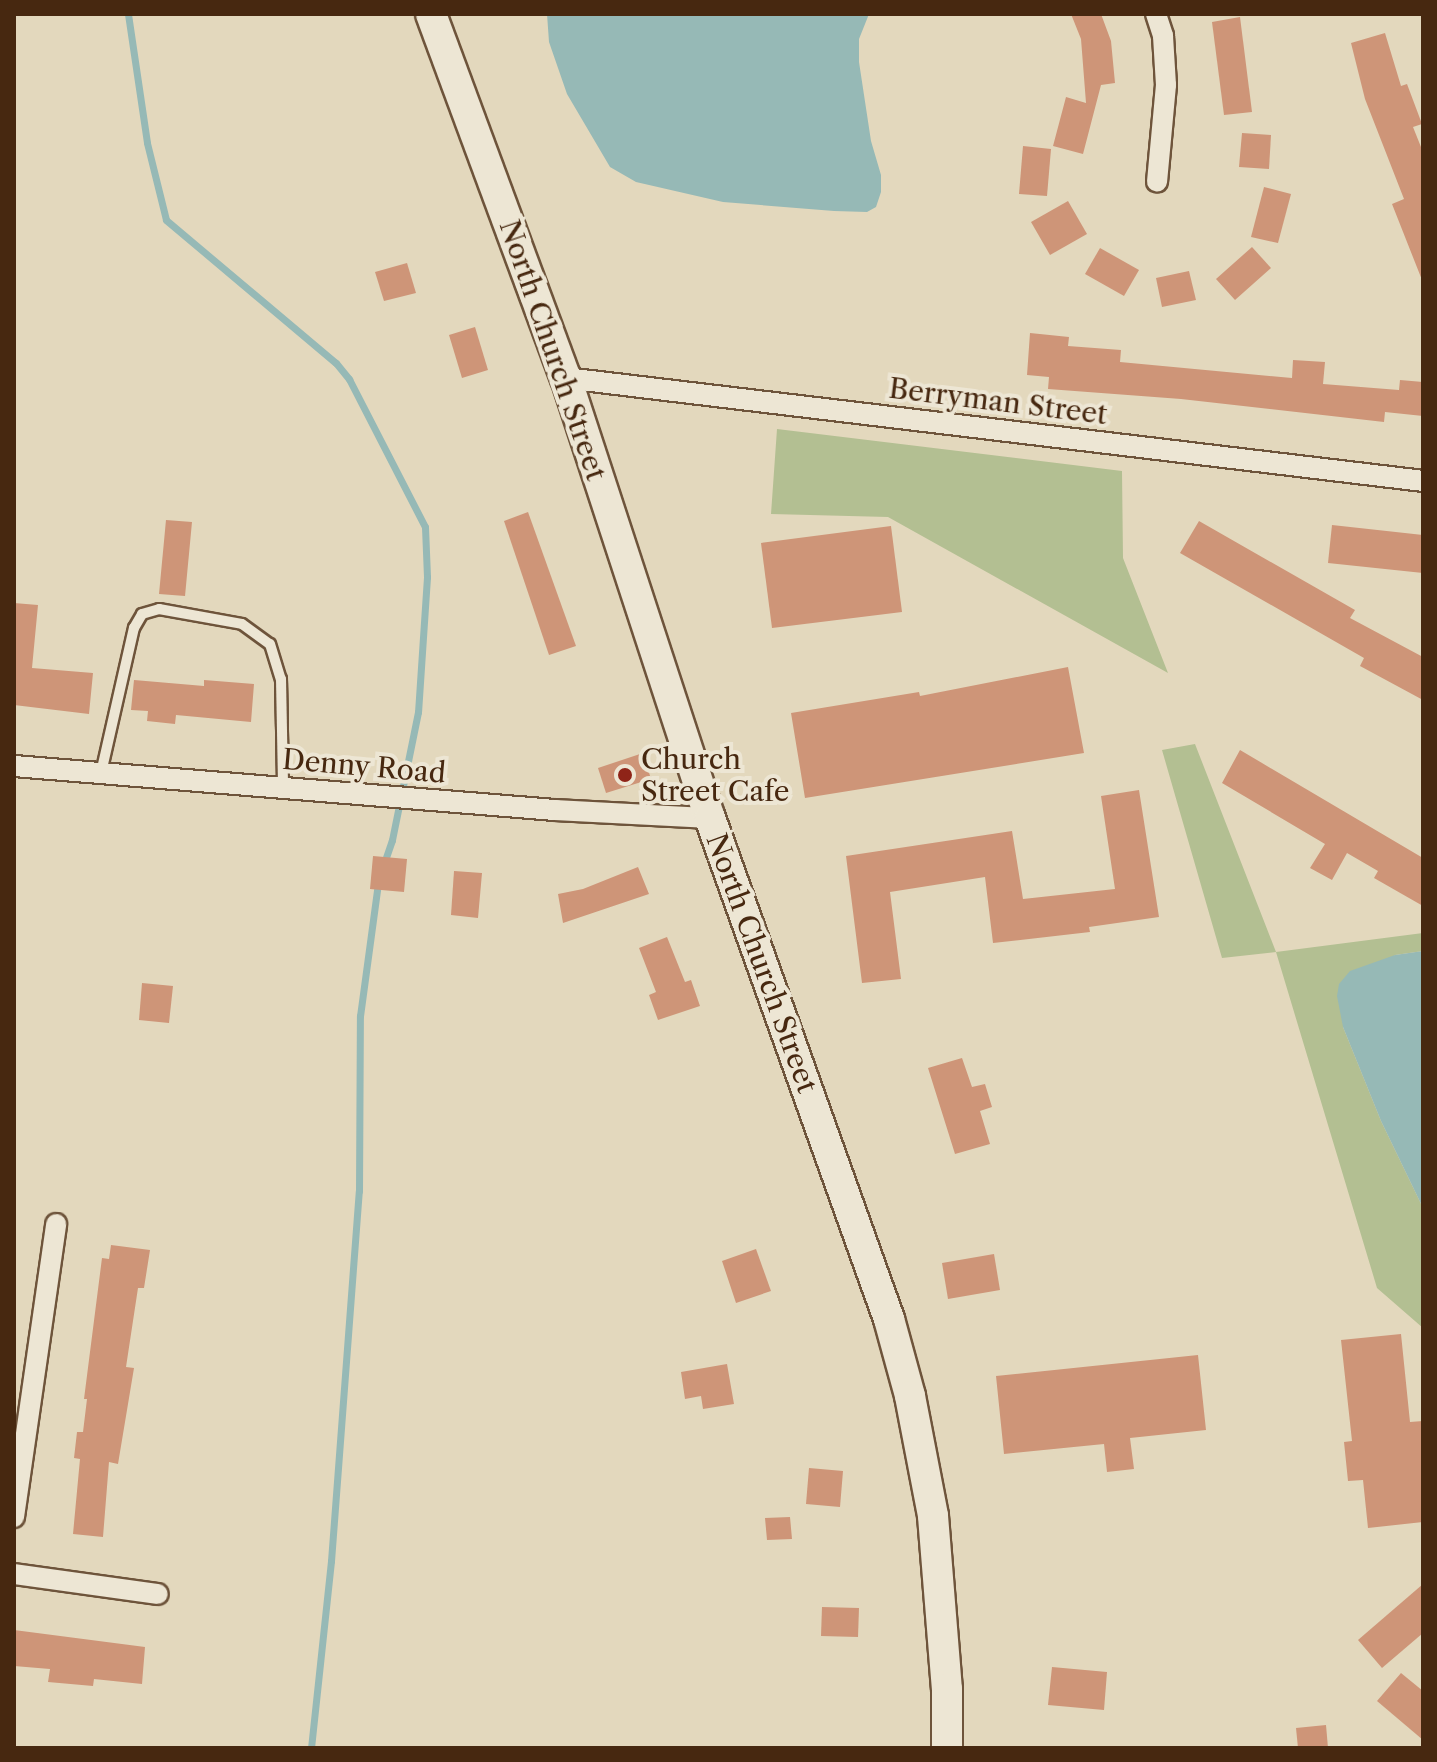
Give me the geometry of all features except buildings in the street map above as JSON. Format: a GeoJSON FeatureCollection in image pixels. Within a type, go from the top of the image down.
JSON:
{"type":"FeatureCollection","features":[{"type":"Feature","properties":{"kind":"main road","name":"North Church Street"},"geometry":{"type":"LineString","coordinates":[[431,14],[566,378],[710,818],[874,1271],[910,1396],[933,1516],[942,1598],[947,1748]]}},
{"type":"Feature","properties":{"kind":"street"},"geometry":{"type":"LineString","coordinates":[[1156,14],[1163,36],[1166,85],[1157,182]]}},
{"type":"Feature","properties":{"kind":"street","name":"Berryman Street"},"geometry":{"type":"LineString","coordinates":[[566,378],[1423,481]]}},
{"type":"Feature","properties":{"kind":"street","name":"Denny Road"},"geometry":{"type":"LineString","coordinates":[[14,766],[555,810],[710,818]]}},
{"type":"Feature","properties":{"kind":"street"},"geometry":{"type":"LineString","coordinates":[[14,1517],[56,1224]]}},
{"type":"Feature","properties":{"kind":"street"},"geometry":{"type":"LineString","coordinates":[[14,1574],[158,1594]]}},
{"type":"Feature","properties":{"kind":"lane"},"geometry":{"type":"LineString","coordinates":[[101,773],[134,628],[142,614],[159,609],[242,624],[270,644],[281,679],[283,788]]}},
{"type":"Feature","properties":{"kind":"green space"},"geometry":{"type":"Polygon","coordinates":[[[777,429],[1122,471],[1123,558],[1168,673],[888,517],[771,514],[777,429]]]}},
{"type":"Feature","properties":{"kind":"green space"},"geometry":{"type":"Polygon","coordinates":[[[1195,744],[1276,952],[1222,958],[1162,750],[1195,744]]]}},
{"type":"Feature","properties":{"kind":"green space"},"geometry":{"type":"Polygon","coordinates":[[[1423,933],[1423,951],[1395,955],[1343,1027],[1381,1121],[1423,1208],[1423,1328],[1377,1288],[1276,952],[1423,933]]]}},
{"type":"Feature","properties":{"kind":"water"},"geometry":{"type":"Polygon","coordinates":[[[547,14],[869,14],[859,39],[859,62],[871,141],[881,175],[881,192],[876,207],[867,212],[834,211],[723,202],[636,182],[610,167],[567,94],[549,42],[547,14]]]}},
{"type":"Feature","properties":{"kind":"water"},"geometry":{"type":"Polygon","coordinates":[[[1423,951],[1423,1208],[1381,1121],[1343,1027],[1337,996],[1339,984],[1350,971],[1395,955],[1423,951]]]}},
{"type":"Feature","properties":{"kind":"waterway"},"geometry":{"type":"LineString","coordinates":[[128,14],[147,143],[166,220],[336,363],[349,379],[425,527],[427,577],[418,712],[392,840],[383,866]]}},
{"type":"Feature","properties":{"kind":"waterway"},"geometry":{"type":"LineString","coordinates":[[311,1748],[331,1561],[359,1191],[360,1016],[378,882]]}},
{"type":"Feature","properties":{"kind":"place","name":"Church Street Cafe"},"geometry":{"type":"Point","coordinates":[625,775]}}]}
